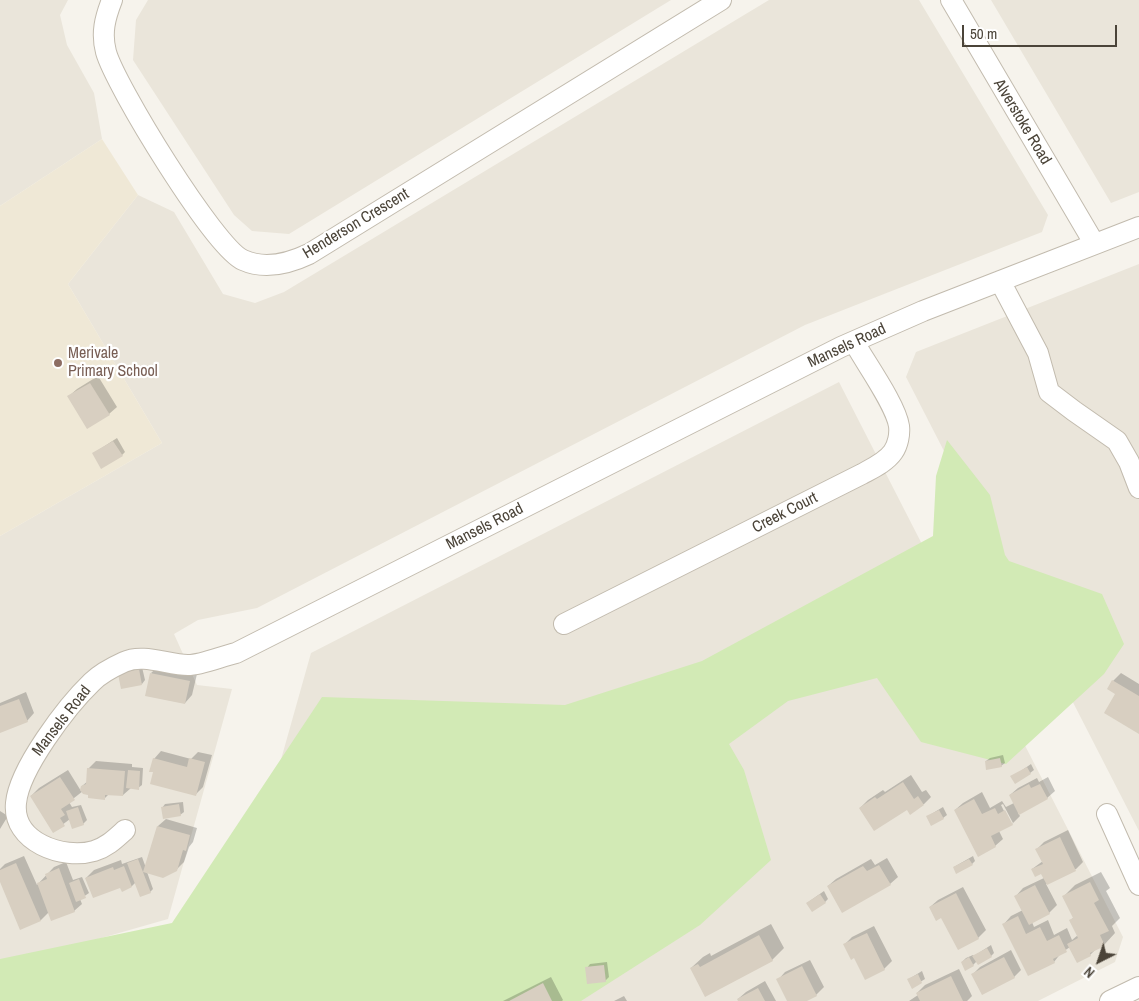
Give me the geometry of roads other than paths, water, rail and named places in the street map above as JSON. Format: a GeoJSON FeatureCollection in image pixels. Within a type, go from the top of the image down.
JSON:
{"type":"FeatureCollection","features":[{"type":"Feature","properties":{"kind":"street","name":"Henderson Crescent"},"geometry":{"type":"LineString","coordinates":[[112,0],[103,24],[106,52],[112,69],[159,151],[230,250],[241,259],[265,265],[283,264],[309,254],[721,0]]}},
{"type":"Feature","properties":{"kind":"street","name":"Alverstoke Road"},"geometry":{"type":"LineString","coordinates":[[951,0],[1094,243]]}},
{"type":"Feature","properties":{"kind":"street","name":"Mansels Road"},"geometry":{"type":"LineString","coordinates":[[125,830],[108,845],[94,851],[78,854],[48,849],[21,828],[16,804],[21,782],[31,762],[56,726],[93,682],[115,666],[126,661],[142,659],[189,665],[236,653],[854,342],[923,311],[1139,227]]}},
{"type":"Feature","properties":{"kind":"street"},"geometry":{"type":"LineString","coordinates":[[1000,281],[1038,353],[1049,392],[1116,441],[1129,462],[1139,488]]}},
{"type":"Feature","properties":{"kind":"street","name":"Creek Court"},"geometry":{"type":"LineString","coordinates":[[564,624],[862,474],[888,458],[895,450],[899,426],[887,398],[854,342]]}},
{"type":"Feature","properties":{"kind":"street"},"geometry":{"type":"LineString","coordinates":[[1107,814],[1139,885]]}},
{"type":"Feature","properties":{"kind":"street"},"geometry":{"type":"LineString","coordinates":[[1110,1001],[1139,987]]}},
{"type":"Feature","properties":{"kind":"place","name":"Merivale Primary School"},"geometry":{"type":"Point","coordinates":[58,363]}}]}
